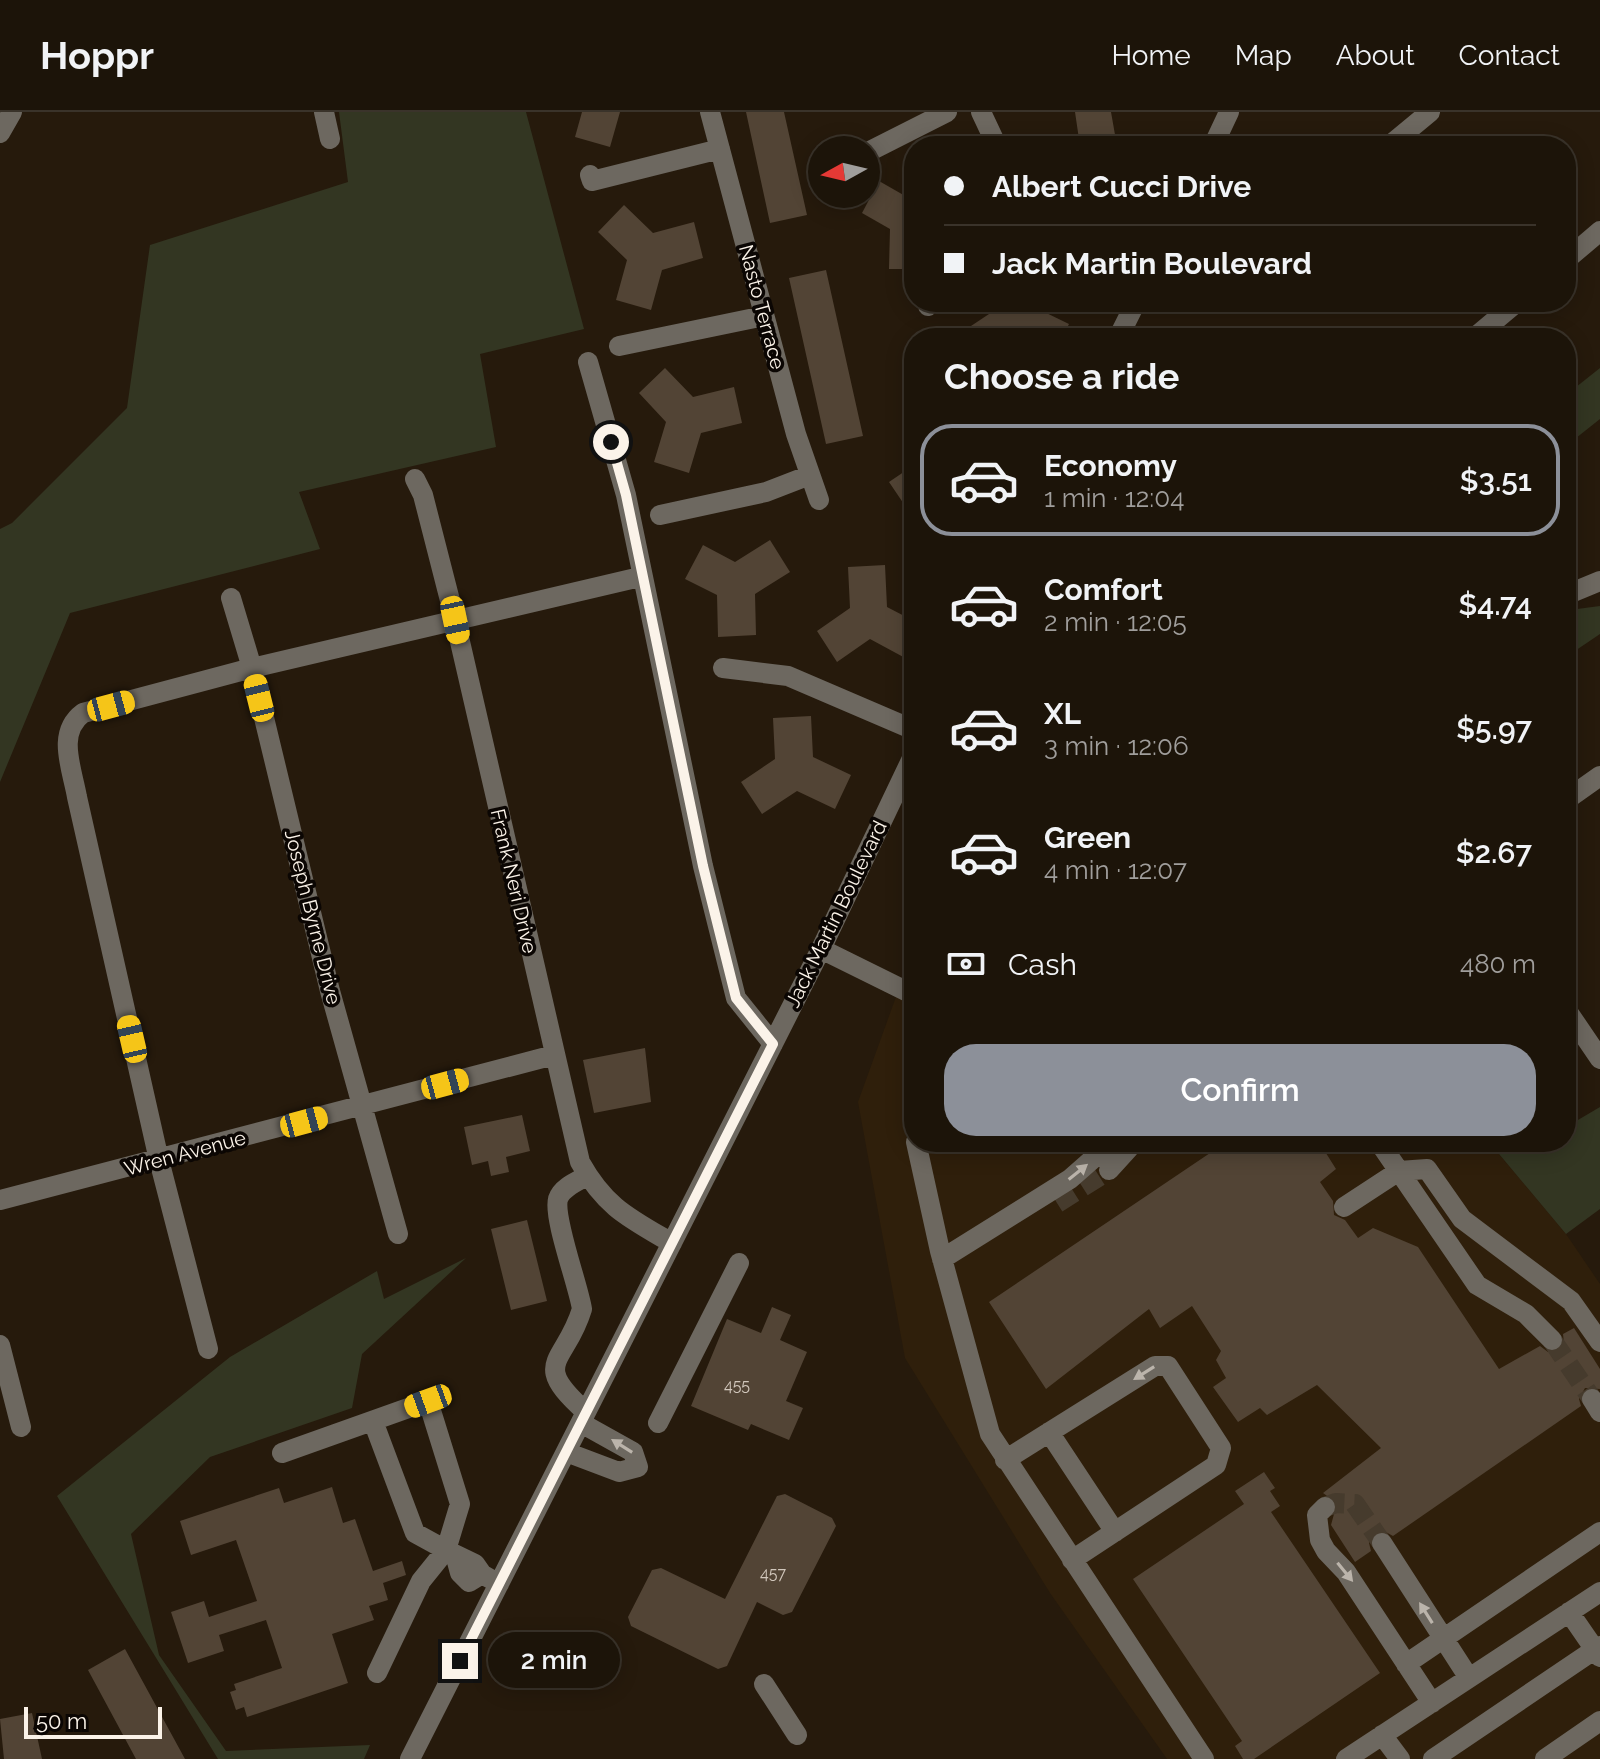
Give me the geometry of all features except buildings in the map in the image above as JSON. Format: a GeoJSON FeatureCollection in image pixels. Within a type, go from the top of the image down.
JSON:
{"type":"FeatureCollection","features":[{"type":"Feature","properties":{"kind":"street"},"geometry":{"type":"LineString","coordinates":[[0,133],[12,112]]}},
{"type":"Feature","properties":{"kind":"street"},"geometry":{"type":"LineString","coordinates":[[324,112],[330,139]]}},
{"type":"Feature","properties":{"kind":"street","name":"Nasto Terrace"},"geometry":{"type":"LineString","coordinates":[[710,112],[764,316],[819,500]]}},
{"type":"Feature","properties":{"kind":"street"},"geometry":{"type":"LineString","coordinates":[[880,146],[947,112]]}},
{"type":"Feature","properties":{"kind":"street"},"geometry":{"type":"LineString","coordinates":[[981,112],[992,136]]}},
{"type":"Feature","properties":{"kind":"street"},"geometry":{"type":"LineString","coordinates":[[1218,136],[1229,112]]}},
{"type":"Feature","properties":{"kind":"street"},"geometry":{"type":"LineString","coordinates":[[1401,136],[1430,112]]}},
{"type":"Feature","properties":{"kind":"street"},"geometry":{"type":"LineString","coordinates":[[590,175],[592,181],[720,149]]}},
{"type":"Feature","properties":{"kind":"street"},"geometry":{"type":"LineString","coordinates":[[1576,251],[1600,231]]}},
{"type":"Feature","properties":{"kind":"street"},"geometry":{"type":"LineString","coordinates":[[1486,328],[1505,312]]}},
{"type":"Feature","properties":{"kind":"street"},"geometry":{"type":"LineString","coordinates":[[619,346],[764,316]]}},
{"type":"Feature","properties":{"kind":"street"},"geometry":{"type":"LineString","coordinates":[[588,362],[626,495],[640,577],[736,998],[773,1044]]}},
{"type":"Feature","properties":{"kind":"street"},"geometry":{"type":"LineString","coordinates":[[660,515],[766,492],[810,475]]}},
{"type":"Feature","properties":{"kind":"street","name":"Frank Neri Drive"},"geometry":{"type":"LineString","coordinates":[[415,479],[423,495],[455,620],[580,1162],[597,1193],[607,1202],[672,1243]]}},
{"type":"Feature","properties":{"kind":"street"},"geometry":{"type":"LineString","coordinates":[[208,1349],[159,1160],[77,797],[66,737],[70,723],[83,713],[252,668],[640,577]]}},
{"type":"Feature","properties":{"kind":"street"},"geometry":{"type":"LineString","coordinates":[[1576,591],[1600,581]]}},
{"type":"Feature","properties":{"kind":"street","name":"Joseph Byrne Drive"},"geometry":{"type":"LineString","coordinates":[[231,598],[252,668],[330,991],[398,1234]]}},
{"type":"Feature","properties":{"kind":"street"},"geometry":{"type":"LineString","coordinates":[[723,668],[788,676],[904,726]]}},
{"type":"Feature","properties":{"kind":"street","name":"Jack Martin Boulevard"},"geometry":{"type":"LineString","coordinates":[[410,1759],[490,1579],[584,1418],[821,949],[904,775]]}},
{"type":"Feature","properties":{"kind":"street"},"geometry":{"type":"LineString","coordinates":[[1576,793],[1600,776]]}},
{"type":"Feature","properties":{"kind":"street"},"geometry":{"type":"LineString","coordinates":[[821,949],[904,988]]}},
{"type":"Feature","properties":{"kind":"street"},"geometry":{"type":"LineString","coordinates":[[1576,1024],[1600,1059]]}},
{"type":"Feature","properties":{"kind":"street","name":"Wren Avenue"},"geometry":{"type":"LineString","coordinates":[[0,1200],[554,1055]]}},
{"type":"Feature","properties":{"kind":"street"},"geometry":{"type":"LineString","coordinates":[[918,1152],[942,1259],[990,1434],[1204,1759]]}},
{"type":"Feature","properties":{"kind":"street"},"geometry":{"type":"LineString","coordinates":[[942,1259],[1070,1179],[1101,1152]]}},
{"type":"Feature","properties":{"kind":"street"},"geometry":{"type":"LineString","coordinates":[[1109,1170],[1125,1152]]}},
{"type":"Feature","properties":{"kind":"street"},"geometry":{"type":"LineString","coordinates":[[1386,1152],[1477,1285],[1526,1314],[1552,1340]]}},
{"type":"Feature","properties":{"kind":"street"},"geometry":{"type":"LineString","coordinates":[[1344,1207],[1399,1171],[1427,1169],[1462,1219],[1571,1301],[1600,1342]]}},
{"type":"Feature","properties":{"kind":"street"},"geometry":{"type":"LineString","coordinates":[[566,1452],[619,1472],[638,1467],[633,1452],[584,1418],[559,1387],[555,1371],[558,1356],[582,1309],[559,1218],[558,1198],[566,1188],[587,1176]]}},
{"type":"Feature","properties":{"kind":"street"},"geometry":{"type":"LineString","coordinates":[[987,1231],[1007,1229],[1057,1203]]}},
{"type":"Feature","properties":{"kind":"street"},"geometry":{"type":"LineString","coordinates":[[658,1423],[739,1263]]}},
{"type":"Feature","properties":{"kind":"street"},"geometry":{"type":"LineString","coordinates":[[0,1345],[21,1427]]}},
{"type":"Feature","properties":{"kind":"street"},"geometry":{"type":"LineString","coordinates":[[1005,1460],[1161,1364],[1168,1366],[1221,1448],[1216,1465],[1072,1560]]}},
{"type":"Feature","properties":{"kind":"street"},"geometry":{"type":"LineString","coordinates":[[282,1453],[428,1401],[460,1504],[451,1554],[421,1581],[377,1673]]}},
{"type":"Feature","properties":{"kind":"street"},"geometry":{"type":"LineString","coordinates":[[373,1421],[415,1533],[451,1554],[460,1573],[469,1582],[490,1579]]}},
{"type":"Feature","properties":{"kind":"street"},"geometry":{"type":"LineString","coordinates":[[1049,1432],[1115,1532]]}},
{"type":"Feature","properties":{"kind":"street"},"geometry":{"type":"LineString","coordinates":[[1325,1507],[1317,1515],[1320,1540],[1346,1572],[1432,1703]]}},
{"type":"Feature","properties":{"kind":"street"},"geometry":{"type":"LineString","coordinates":[[1406,1664],[1600,1532]]}},
{"type":"Feature","properties":{"kind":"street"},"geometry":{"type":"LineString","coordinates":[[1382,1543],[1469,1678]]}},
{"type":"Feature","properties":{"kind":"street"},"geometry":{"type":"LineString","coordinates":[[1346,1759],[1600,1592]]}},
{"type":"Feature","properties":{"kind":"street"},"geometry":{"type":"LineString","coordinates":[[1433,1759],[1598,1651],[1569,1612]]}},
{"type":"Feature","properties":{"kind":"street"},"geometry":{"type":"LineString","coordinates":[[764,1684],[797,1735]]}},
{"type":"Feature","properties":{"kind":"street"},"geometry":{"type":"LineString","coordinates":[[1545,1759],[1600,1721]]}},
{"type":"Feature","properties":{"kind":"street"},"geometry":{"type":"LineString","coordinates":[[1382,1735],[1400,1759]]}},
{"type":"Feature","properties":{"kind":"shaded area"},"geometry":{"type":"Polygon","coordinates":[[[904,975],[904,1152],[1497,1152],[1566,1234],[1600,1284],[1600,1759],[1167,1759],[1050,1593],[905,1358],[858,1102],[904,975]]]}},
{"type":"Feature","properties":{"kind":"green space"},"geometry":{"type":"Polygon","coordinates":[[[339,112],[526,112],[584,329],[480,354],[496,447],[299,492],[320,549],[70,613],[0,782],[0,529],[12,523],[127,408],[150,245],[348,182],[339,112]]]}},
{"type":"Feature","properties":{"kind":"green space"},"geometry":{"type":"Polygon","coordinates":[[[1600,368],[1600,419],[1576,438],[1576,387],[1600,368]]]}},
{"type":"Feature","properties":{"kind":"green space"},"geometry":{"type":"Polygon","coordinates":[[[1600,606],[1600,634],[1576,650],[1576,610],[1600,606]]]}},
{"type":"Feature","properties":{"kind":"green space"},"geometry":{"type":"Polygon","coordinates":[[[1600,1107],[1600,1209],[1566,1234],[1497,1152],[1576,1152],[1576,1121],[1600,1107]]]}},
{"type":"Feature","properties":{"kind":"green space"},"geometry":{"type":"Polygon","coordinates":[[[466,1258],[362,1354],[352,1408],[210,1457],[131,1534],[159,1655],[226,1751],[370,1745],[364,1759],[218,1759],[57,1496],[230,1357],[377,1271],[384,1299],[466,1258]]]}},
{"type":"Feature","properties":{"kind":"tunnel"},"geometry":{"type":"LineString","coordinates":[[1057,1203],[1109,1170]]}},
{"type":"Feature","properties":{"kind":"tunnel"},"geometry":{"type":"LineString","coordinates":[[1552,1340],[1592,1399]]}},
{"type":"Feature","properties":{"kind":"tunnel"},"geometry":{"type":"LineString","coordinates":[[1325,1507],[1336,1503],[1355,1504],[1382,1543]]}},
{"type":"Feature","properties":{"kind":"route"},"geometry":{"type":"LineString","coordinates":[[460,1661],[773,1044],[736,998],[703,866],[640,577],[626,495],[611,442]]}}]}
